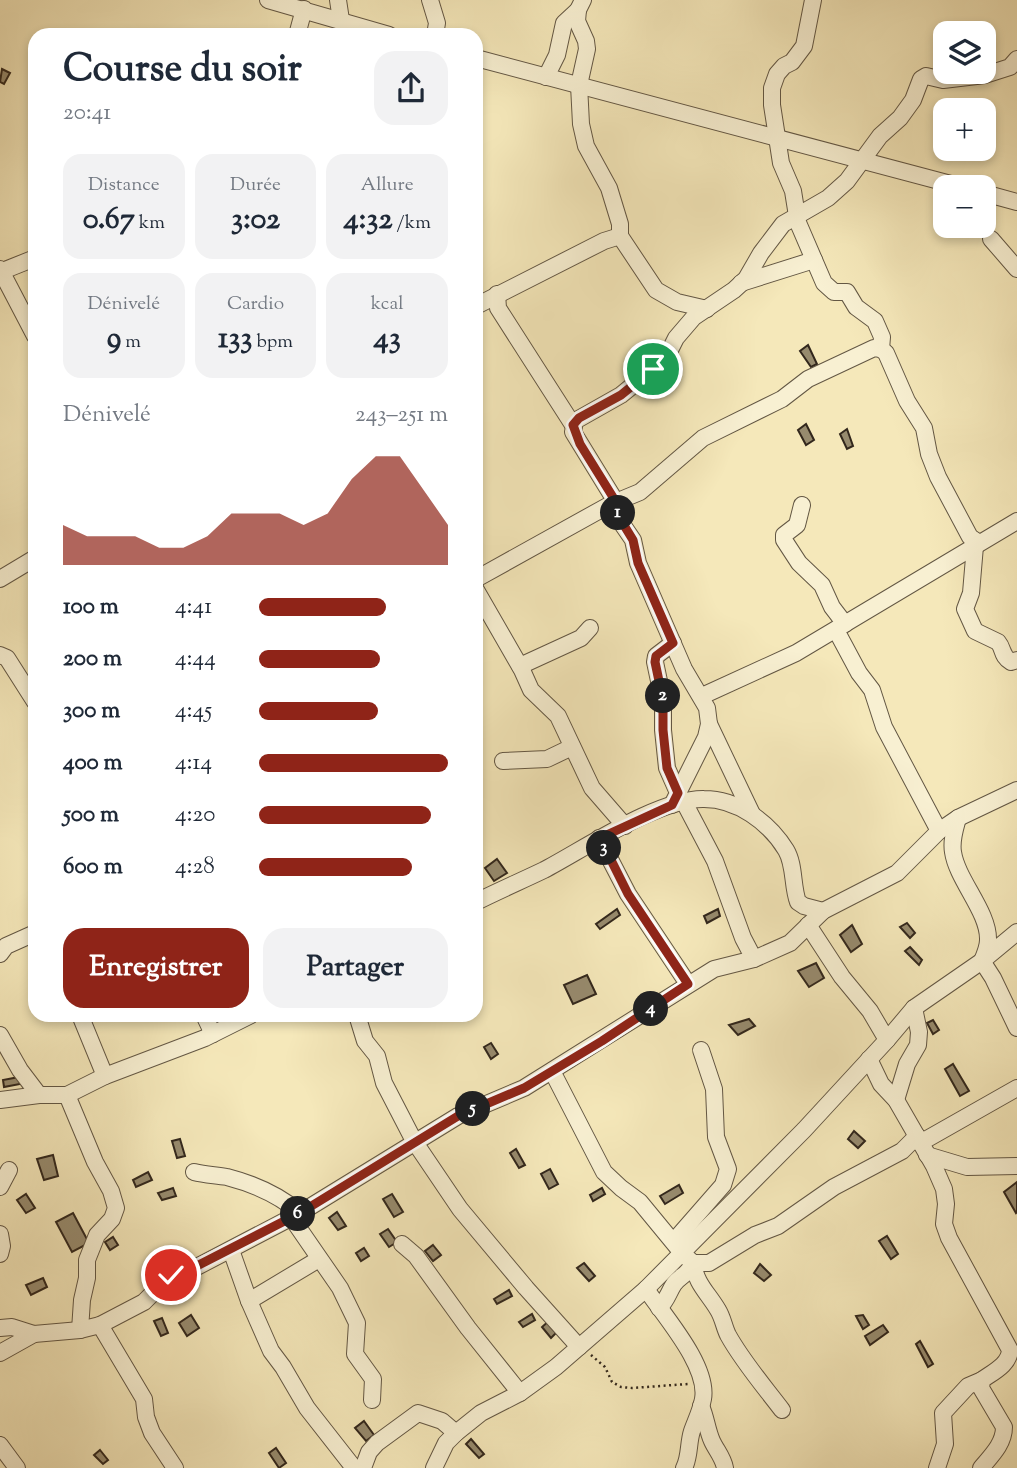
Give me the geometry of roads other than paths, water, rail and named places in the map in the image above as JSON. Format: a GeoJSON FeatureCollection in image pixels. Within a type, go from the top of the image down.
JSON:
{"type":"FeatureCollection","features":[{"type":"Feature","properties":{"kind":"street"},"geometry":{"type":"LineString","coordinates":[[268,0],[367,28]]}},
{"type":"Feature","properties":{"kind":"street"},"geometry":{"type":"LineString","coordinates":[[301,28],[311,12],[332,0]]}},
{"type":"Feature","properties":{"kind":"street"},"geometry":{"type":"LineString","coordinates":[[338,0],[341,20]]}},
{"type":"Feature","properties":{"kind":"street"},"geometry":{"type":"LineString","coordinates":[[430,0],[436,28]]}},
{"type":"Feature","properties":{"kind":"street"},"geometry":{"type":"LineString","coordinates":[[813,0],[804,46],[792,62],[777,74],[772,88],[776,138],[784,173],[793,191],[797,217],[824,284],[834,292],[847,292],[856,307],[875,320],[882,337],[881,349]]}},
{"type":"Feature","properties":{"kind":"street"},"geometry":{"type":"LineString","coordinates":[[546,77],[557,55],[564,23],[581,5]]}},
{"type":"Feature","properties":{"kind":"street"},"geometry":{"type":"LineString","coordinates":[[581,5],[577,21],[587,49],[579,85],[581,124],[586,146],[609,188],[620,224],[620,236],[656,290],[677,302],[707,309]]}},
{"type":"Feature","properties":{"kind":"street"},"geometry":{"type":"LineString","coordinates":[[483,60],[933,179]]}},
{"type":"Feature","properties":{"kind":"street"},"geometry":{"type":"LineString","coordinates":[[573,425],[579,418],[621,395],[653,369],[667,356],[676,338],[694,317],[741,283],[783,224],[828,198],[847,181],[880,136],[900,118],[913,100],[921,79],[926,76],[943,80],[985,75],[1015,67]]}},
{"type":"Feature","properties":{"kind":"street"},"geometry":{"type":"LineString","coordinates":[[996,196],[1017,202]]}},
{"type":"Feature","properties":{"kind":"street"},"geometry":{"type":"LineString","coordinates":[[483,304],[497,301],[604,241],[620,236]]}},
{"type":"Feature","properties":{"kind":"street"},"geometry":{"type":"LineString","coordinates":[[991,239],[1017,269]]}},
{"type":"Feature","properties":{"kind":"street"},"geometry":{"type":"LineString","coordinates":[[741,283],[814,260]]}},
{"type":"Feature","properties":{"kind":"street"},"geometry":{"type":"LineString","coordinates":[[28,261],[0,271],[28,323]]}},
{"type":"Feature","properties":{"kind":"street"},"geometry":{"type":"LineString","coordinates":[[497,301],[573,425],[580,444],[617,505],[620,521],[633,540],[638,563],[684,669],[702,696],[709,724],[752,814]]}},
{"type":"Feature","properties":{"kind":"street"},"geometry":{"type":"LineString","coordinates":[[483,575],[640,492],[703,438],[782,399],[808,379],[874,348],[881,349],[886,353],[907,401],[924,428],[929,454],[938,477],[972,544],[971,593],[966,611],[975,631],[998,642],[1003,656],[1011,662],[1017,660]]}},
{"type":"Feature","properties":{"kind":"street"},"geometry":{"type":"LineString","coordinates":[[802,505],[797,524],[785,535],[784,540],[799,563],[821,585],[859,673],[872,690],[884,727],[939,831]]}},
{"type":"Feature","properties":{"kind":"street"},"geometry":{"type":"LineString","coordinates":[[702,696],[796,653],[931,574],[972,544],[1017,521]]}},
{"type":"Feature","properties":{"kind":"street"},"geometry":{"type":"LineString","coordinates":[[0,579],[28,562]]}},
{"type":"Feature","properties":{"kind":"street"},"geometry":{"type":"LineString","coordinates":[[483,602],[531,690],[558,716],[592,788],[625,826]]}},
{"type":"Feature","properties":{"kind":"street"},"geometry":{"type":"LineString","coordinates":[[520,666],[581,638],[590,628]]}},
{"type":"Feature","properties":{"kind":"street"},"geometry":{"type":"LineString","coordinates":[[673,643],[656,656],[655,662],[663,700],[667,768],[678,800],[715,861],[743,938],[754,959]]}},
{"type":"Feature","properties":{"kind":"street"},"geometry":{"type":"LineString","coordinates":[[0,655],[7,658],[28,691]]}},
{"type":"Feature","properties":{"kind":"street"},"geometry":{"type":"LineString","coordinates":[[678,800],[706,737],[709,724]]}},
{"type":"Feature","properties":{"kind":"street"},"geometry":{"type":"LineString","coordinates":[[503,761],[547,759],[572,747]]}},
{"type":"Feature","properties":{"kind":"street"},"geometry":{"type":"LineString","coordinates":[[0,1328],[12,1327],[34,1334],[80,1330],[100,1325],[144,1302],[171,1275],[189,1270],[231,1250],[295,1215],[458,1116],[524,1088],[714,969],[754,959],[790,943],[823,911],[897,873],[939,831],[958,818],[1017,790]]}},
{"type":"Feature","properties":{"kind":"street"},"geometry":{"type":"LineString","coordinates":[[483,896],[543,870],[600,838],[678,800],[704,799],[733,804],[760,818],[787,850],[798,902],[823,911]]}},
{"type":"Feature","properties":{"kind":"street"},"geometry":{"type":"LineString","coordinates":[[958,818],[953,852],[959,872],[986,928],[988,938],[982,961],[1017,1028]]}},
{"type":"Feature","properties":{"kind":"street"},"geometry":{"type":"LineString","coordinates":[[600,838],[628,894],[688,984]]}},
{"type":"Feature","properties":{"kind":"street"},"geometry":{"type":"LineString","coordinates":[[808,925],[842,977],[870,1011],[887,1040]]}},
{"type":"Feature","properties":{"kind":"street"},"geometry":{"type":"LineString","coordinates":[[434,1468],[446,1444],[456,1433],[481,1413],[520,1392],[579,1348],[646,1289],[804,1130],[914,1008],[982,961],[1017,932]]}},
{"type":"Feature","properties":{"kind":"street"},"geometry":{"type":"LineString","coordinates":[[0,954],[6,946],[28,936]]}},
{"type":"Feature","properties":{"kind":"street"},"geometry":{"type":"LineString","coordinates":[[896,1100],[907,1064],[918,1045],[919,1032],[914,1008]]}},
{"type":"Feature","properties":{"kind":"street"},"geometry":{"type":"LineString","coordinates":[[83,1022],[105,1076]]}},
{"type":"Feature","properties":{"kind":"street"},"geometry":{"type":"LineString","coordinates":[[207,1022],[213,1034]]}},
{"type":"Feature","properties":{"kind":"street"},"geometry":{"type":"LineString","coordinates":[[0,1100],[67,1095],[105,1076],[237,1022]]}},
{"type":"Feature","properties":{"kind":"street"},"geometry":{"type":"LineString","coordinates":[[359,1022],[365,1041],[377,1056],[388,1090],[414,1141],[460,1209],[579,1348]]}},
{"type":"Feature","properties":{"kind":"street"},"geometry":{"type":"LineString","coordinates":[[0,1035],[20,1070],[39,1095]]}},
{"type":"Feature","properties":{"kind":"street"},"geometry":{"type":"LineString","coordinates":[[659,1308],[667,1300],[673,1285],[689,1273],[683,1253],[727,1177],[728,1169],[716,1138],[714,1089],[701,1051]]}},
{"type":"Feature","properties":{"kind":"street"},"geometry":{"type":"LineString","coordinates":[[869,1059],[881,1084],[896,1100],[922,1145],[944,1189],[944,1224],[948,1238],[1010,1350],[1010,1356],[1002,1365],[982,1380],[968,1386],[943,1413],[945,1444],[937,1468]]}},
{"type":"Feature","properties":{"kind":"street"},"geometry":{"type":"LineString","coordinates":[[552,1071],[604,1172],[640,1202],[683,1253],[700,1288],[717,1309],[747,1365],[782,1410]]}},
{"type":"Feature","properties":{"kind":"street"},"geometry":{"type":"LineString","coordinates":[[683,1253],[709,1263],[755,1235],[778,1226],[834,1187],[902,1151],[922,1145],[1017,1088]]}},
{"type":"Feature","properties":{"kind":"street"},"geometry":{"type":"LineString","coordinates":[[67,1095],[116,1208],[112,1219],[97,1235],[87,1259],[80,1330]]}},
{"type":"Feature","properties":{"kind":"street"},"geometry":{"type":"LineString","coordinates":[[922,1145],[967,1167],[1017,1166]]}},
{"type":"Feature","properties":{"kind":"street"},"geometry":{"type":"LineString","coordinates":[[0,1187],[9,1170]]}},
{"type":"Feature","properties":{"kind":"street"},"geometry":{"type":"LineString","coordinates":[[194,1172],[212,1177],[224,1176],[282,1197],[319,1259],[340,1288],[357,1323],[355,1354],[373,1379],[372,1400]]}},
{"type":"Feature","properties":{"kind":"street"},"geometry":{"type":"LineString","coordinates":[[0,1234],[0,1254]]}},
{"type":"Feature","properties":{"kind":"street"},"geometry":{"type":"LineString","coordinates":[[402,1244],[416,1256],[520,1392]]}},
{"type":"Feature","properties":{"kind":"street"},"geometry":{"type":"LineString","coordinates":[[231,1250],[271,1351],[307,1408],[354,1468]]}},
{"type":"Feature","properties":{"kind":"street"},"geometry":{"type":"LineString","coordinates":[[249,1301],[319,1259]]}},
{"type":"Feature","properties":{"kind":"street"},"geometry":{"type":"LineString","coordinates":[[646,1289],[694,1359],[703,1387],[701,1406],[691,1434],[684,1468]]}},
{"type":"Feature","properties":{"kind":"street"},"geometry":{"type":"LineString","coordinates":[[100,1325],[144,1399],[146,1417],[152,1433],[175,1468]]}},
{"type":"Feature","properties":{"kind":"street"},"geometry":{"type":"LineString","coordinates":[[0,1353],[34,1334]]}},
{"type":"Feature","properties":{"kind":"street"},"geometry":{"type":"LineString","coordinates":[[981,1468],[995,1452],[1004,1434],[1004,1427],[981,1388],[982,1380]]}},
{"type":"Feature","properties":{"kind":"street"},"geometry":{"type":"LineString","coordinates":[[701,1406],[709,1426],[710,1437],[724,1461],[725,1468]]}},
{"type":"Feature","properties":{"kind":"street"},"geometry":{"type":"LineString","coordinates":[[363,1468],[369,1452],[377,1443],[418,1413],[442,1421],[456,1433]]}},
{"type":"Feature","properties":{"kind":"street"},"geometry":{"type":"LineString","coordinates":[[0,1446],[17,1468]]}}]}
